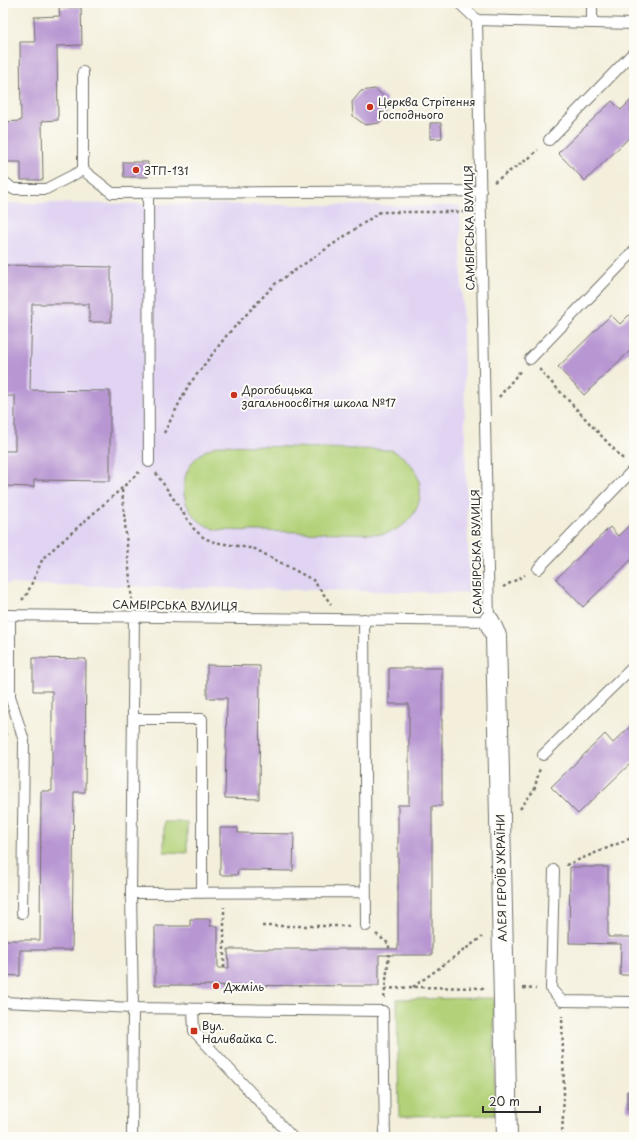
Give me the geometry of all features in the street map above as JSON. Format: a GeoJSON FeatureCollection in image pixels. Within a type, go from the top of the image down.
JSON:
{"type":"FeatureCollection","features":[{"type":"Feature","properties":{"kind":"street","name":"АЛЕЯ ГЕРОЇВ УКРАЇНИ"},"geometry":{"type":"LineString","coordinates":[[489,621],[496,636],[507,1137]]}},
{"type":"Feature","properties":{"kind":"lane"},"geometry":{"type":"LineString","coordinates":[[459,3],[477,20],[634,24]]}},
{"type":"Feature","properties":{"kind":"lane"},"geometry":{"type":"LineString","coordinates":[[592,3],[592,22]]}},
{"type":"Feature","properties":{"kind":"lane","name":"САМБІРСЬКА ВУЛИЦЯ"},"geometry":{"type":"LineString","coordinates":[[6,615],[489,621],[477,20]]}},
{"type":"Feature","properties":{"kind":"lane"},"geometry":{"type":"LineString","coordinates":[[549,140],[634,52]]}},
{"type":"Feature","properties":{"kind":"lane"},"geometry":{"type":"LineString","coordinates":[[83,170],[84,72]]}},
{"type":"Feature","properties":{"kind":"lane"},"geometry":{"type":"LineString","coordinates":[[83,170],[112,193],[481,192]]}},
{"type":"Feature","properties":{"kind":"lane"},"geometry":{"type":"LineString","coordinates":[[3,182],[13,189],[46,189],[83,170]]}},
{"type":"Feature","properties":{"kind":"lane"},"geometry":{"type":"LineString","coordinates":[[148,193],[149,462]]}},
{"type":"Feature","properties":{"kind":"lane"},"geometry":{"type":"LineString","coordinates":[[530,359],[634,251]]}},
{"type":"Feature","properties":{"kind":"lane"},"geometry":{"type":"LineString","coordinates":[[538,569],[634,469]]}},
{"type":"Feature","properties":{"kind":"lane"},"geometry":{"type":"LineString","coordinates":[[6,615],[10,696],[24,741],[22,913]]}},
{"type":"Feature","properties":{"kind":"lane"},"geometry":{"type":"LineString","coordinates":[[132,1137],[133,1008],[131,893],[134,616]]}},
{"type":"Feature","properties":{"kind":"lane"},"geometry":{"type":"LineString","coordinates":[[364,619],[366,926]]}},
{"type":"Feature","properties":{"kind":"lane"},"geometry":{"type":"LineString","coordinates":[[543,755],[634,666]]}},
{"type":"Feature","properties":{"kind":"lane"},"geometry":{"type":"LineString","coordinates":[[133,719],[202,719],[202,893]]}},
{"type":"Feature","properties":{"kind":"lane"},"geometry":{"type":"LineString","coordinates":[[554,870],[551,989],[562,1001],[634,1002]]}},
{"type":"Feature","properties":{"kind":"lane"},"geometry":{"type":"LineString","coordinates":[[131,893],[365,892]]}},
{"type":"Feature","properties":{"kind":"lane"},"geometry":{"type":"LineString","coordinates":[[3,1002],[133,1008],[382,1011],[386,1137]]}},
{"type":"Feature","properties":{"kind":"lane"},"geometry":{"type":"LineString","coordinates":[[193,1009],[194,1031],[292,1137]]}},
{"type":"Feature","properties":{"kind":"path"},"geometry":{"type":"LineString","coordinates":[[481,192],[529,158],[549,140]]}},
{"type":"Feature","properties":{"kind":"path"},"geometry":{"type":"LineString","coordinates":[[163,435],[188,386],[228,335],[275,284],[380,212],[481,212]]}},
{"type":"Feature","properties":{"kind":"path"},"geometry":{"type":"LineString","coordinates":[[485,413],[530,359],[634,469]]}},
{"type":"Feature","properties":{"kind":"path"},"geometry":{"type":"LineString","coordinates":[[6,615],[27,594],[43,558],[122,489],[149,462],[194,529],[204,538],[214,542],[255,549],[313,580],[342,619]]}},
{"type":"Feature","properties":{"kind":"path"},"geometry":{"type":"LineString","coordinates":[[122,489],[134,616]]}},
{"type":"Feature","properties":{"kind":"path"},"geometry":{"type":"LineString","coordinates":[[489,594],[538,569]]}},
{"type":"Feature","properties":{"kind":"path"},"geometry":{"type":"LineString","coordinates":[[500,836],[534,790],[543,755]]}},
{"type":"Feature","properties":{"kind":"path"},"geometry":{"type":"LineString","coordinates":[[554,870],[634,837]]}},
{"type":"Feature","properties":{"kind":"path"},"geometry":{"type":"LineString","coordinates":[[224,893],[224,968]]}},
{"type":"Feature","properties":{"kind":"path"},"geometry":{"type":"LineString","coordinates":[[413,987],[502,923]]}},
{"type":"Feature","properties":{"kind":"path"},"geometry":{"type":"LineString","coordinates":[[262,926],[366,926],[389,944],[389,950]]}},
{"type":"Feature","properties":{"kind":"path"},"geometry":{"type":"LineString","coordinates":[[382,1011],[389,954]]}},
{"type":"Feature","properties":{"kind":"path"},"geometry":{"type":"LineString","coordinates":[[385,989],[413,987],[551,989]]}},
{"type":"Feature","properties":{"kind":"path"},"geometry":{"type":"LineString","coordinates":[[562,1001],[564,1094],[562,1137]]}},
{"type":"Feature","properties":{"kind":"shaded area"},"geometry":{"type":"Polygon","coordinates":[[[605,3],[634,3],[634,10],[605,9],[605,3]]]}},
{"type":"Feature","properties":{"kind":"shaded area","name":"Дрогобицька загальноосвітня школа №17"},"geometry":{"type":"Polygon","coordinates":[[[3,203],[460,206],[469,593],[3,584],[3,203]]]}},
{"type":"Feature","properties":{"kind":"green space"},"geometry":{"type":"Polygon","coordinates":[[[220,445],[391,450],[405,458],[414,469],[419,482],[420,495],[417,508],[410,519],[398,528],[383,534],[218,530],[203,523],[192,513],[186,501],[184,487],[186,474],[193,461],[204,451],[220,445]]]}},
{"type":"Feature","properties":{"kind":"green space"},"geometry":{"type":"Polygon","coordinates":[[[164,822],[187,822],[187,853],[164,852],[164,822]]]}},
{"type":"Feature","properties":{"kind":"green space"},"geometry":{"type":"Polygon","coordinates":[[[494,998],[495,1115],[399,1116],[397,999],[494,998]]]}},
{"type":"Feature","properties":{"kind":"building"},"geometry":{"type":"Polygon","coordinates":[[[81,7],[82,45],[57,46],[58,120],[42,121],[43,180],[21,180],[21,162],[3,162],[3,122],[21,121],[20,42],[35,42],[34,17],[60,16],[59,8],[81,7]]]}},
{"type":"Feature","properties":{"kind":"building","name":"Церква Стрітення Господнього"},"geometry":{"type":"Polygon","coordinates":[[[375,89],[386,98],[387,112],[379,123],[365,125],[353,116],[352,102],[361,91],[375,89]]]}},
{"type":"Feature","properties":{"kind":"building"},"geometry":{"type":"Polygon","coordinates":[[[634,97],[634,133],[585,181],[558,153],[612,101],[621,110],[634,97]]]}},
{"type":"Feature","properties":{"kind":"building"},"geometry":{"type":"Polygon","coordinates":[[[430,123],[441,123],[442,138],[430,139],[430,123]]]}},
{"type":"Feature","properties":{"kind":"building","name":"ЗТП-131"},"geometry":{"type":"Polygon","coordinates":[[[123,162],[148,162],[148,177],[124,177],[123,162]]]}},
{"type":"Feature","properties":{"kind":"building"},"geometry":{"type":"Polygon","coordinates":[[[3,265],[111,267],[111,322],[89,322],[89,304],[32,304],[30,390],[110,391],[110,481],[34,480],[34,487],[3,486],[3,451],[15,451],[15,396],[3,396],[3,265]]]}},
{"type":"Feature","properties":{"kind":"building"},"geometry":{"type":"Polygon","coordinates":[[[634,310],[634,347],[584,395],[558,367],[611,315],[620,324],[634,310]]]}},
{"type":"Feature","properties":{"kind":"building"},"geometry":{"type":"Polygon","coordinates":[[[634,521],[634,557],[583,607],[556,579],[610,527],[618,536],[634,521]]]}},
{"type":"Feature","properties":{"kind":"building"},"geometry":{"type":"Polygon","coordinates":[[[33,658],[86,659],[85,792],[74,792],[72,950],[20,950],[20,976],[3,975],[3,940],[40,940],[41,791],[52,791],[52,691],[33,691],[33,658]]]}},
{"type":"Feature","properties":{"kind":"building"},"geometry":{"type":"Polygon","coordinates":[[[207,665],[260,666],[259,799],[225,798],[227,698],[207,698],[207,665]]]}},
{"type":"Feature","properties":{"kind":"building"},"geometry":{"type":"Polygon","coordinates":[[[389,668],[442,668],[442,806],[432,806],[432,955],[379,955],[379,986],[155,985],[155,926],[190,926],[190,919],[210,919],[210,926],[218,926],[218,968],[229,968],[228,949],[398,949],[398,805],[409,805],[409,704],[389,704],[389,668]]]}},
{"type":"Feature","properties":{"kind":"building"},"geometry":{"type":"Polygon","coordinates":[[[634,723],[634,765],[632,762],[578,814],[551,787],[605,734],[613,743],[634,723]]]}},
{"type":"Feature","properties":{"kind":"building"},"geometry":{"type":"Polygon","coordinates":[[[220,828],[238,828],[238,833],[294,834],[293,871],[238,870],[237,875],[220,875],[220,828]]]}},
{"type":"Feature","properties":{"kind":"building"},"geometry":{"type":"Polygon","coordinates":[[[570,867],[608,867],[608,937],[634,937],[634,975],[620,975],[621,944],[569,943],[570,867]]]}},
{"type":"Feature","properties":{"kind":"building"},"geometry":{"type":"Polygon","coordinates":[[[627,1091],[634,1092],[634,1111],[627,1110],[627,1091]]]}},
{"type":"Feature","properties":{"kind":"place","name":"Церква Стрітення Господнього"},"geometry":{"type":"Point","coordinates":[370,107]}},
{"type":"Feature","properties":{"kind":"place","name":"ЗТП-131"},"geometry":{"type":"Point","coordinates":[136,170]}},
{"type":"Feature","properties":{"kind":"place","name":"Дрогобицька загальноосвітня школа №17"},"geometry":{"type":"Point","coordinates":[234,395]}},
{"type":"Feature","properties":{"kind":"place","name":"Джміль"},"geometry":{"type":"Point","coordinates":[216,986]}},
{"type":"Feature","properties":{"kind":"place","name":"Вул. Наливайка С."},"geometry":{"type":"Point","coordinates":[194,1031]}}]}
